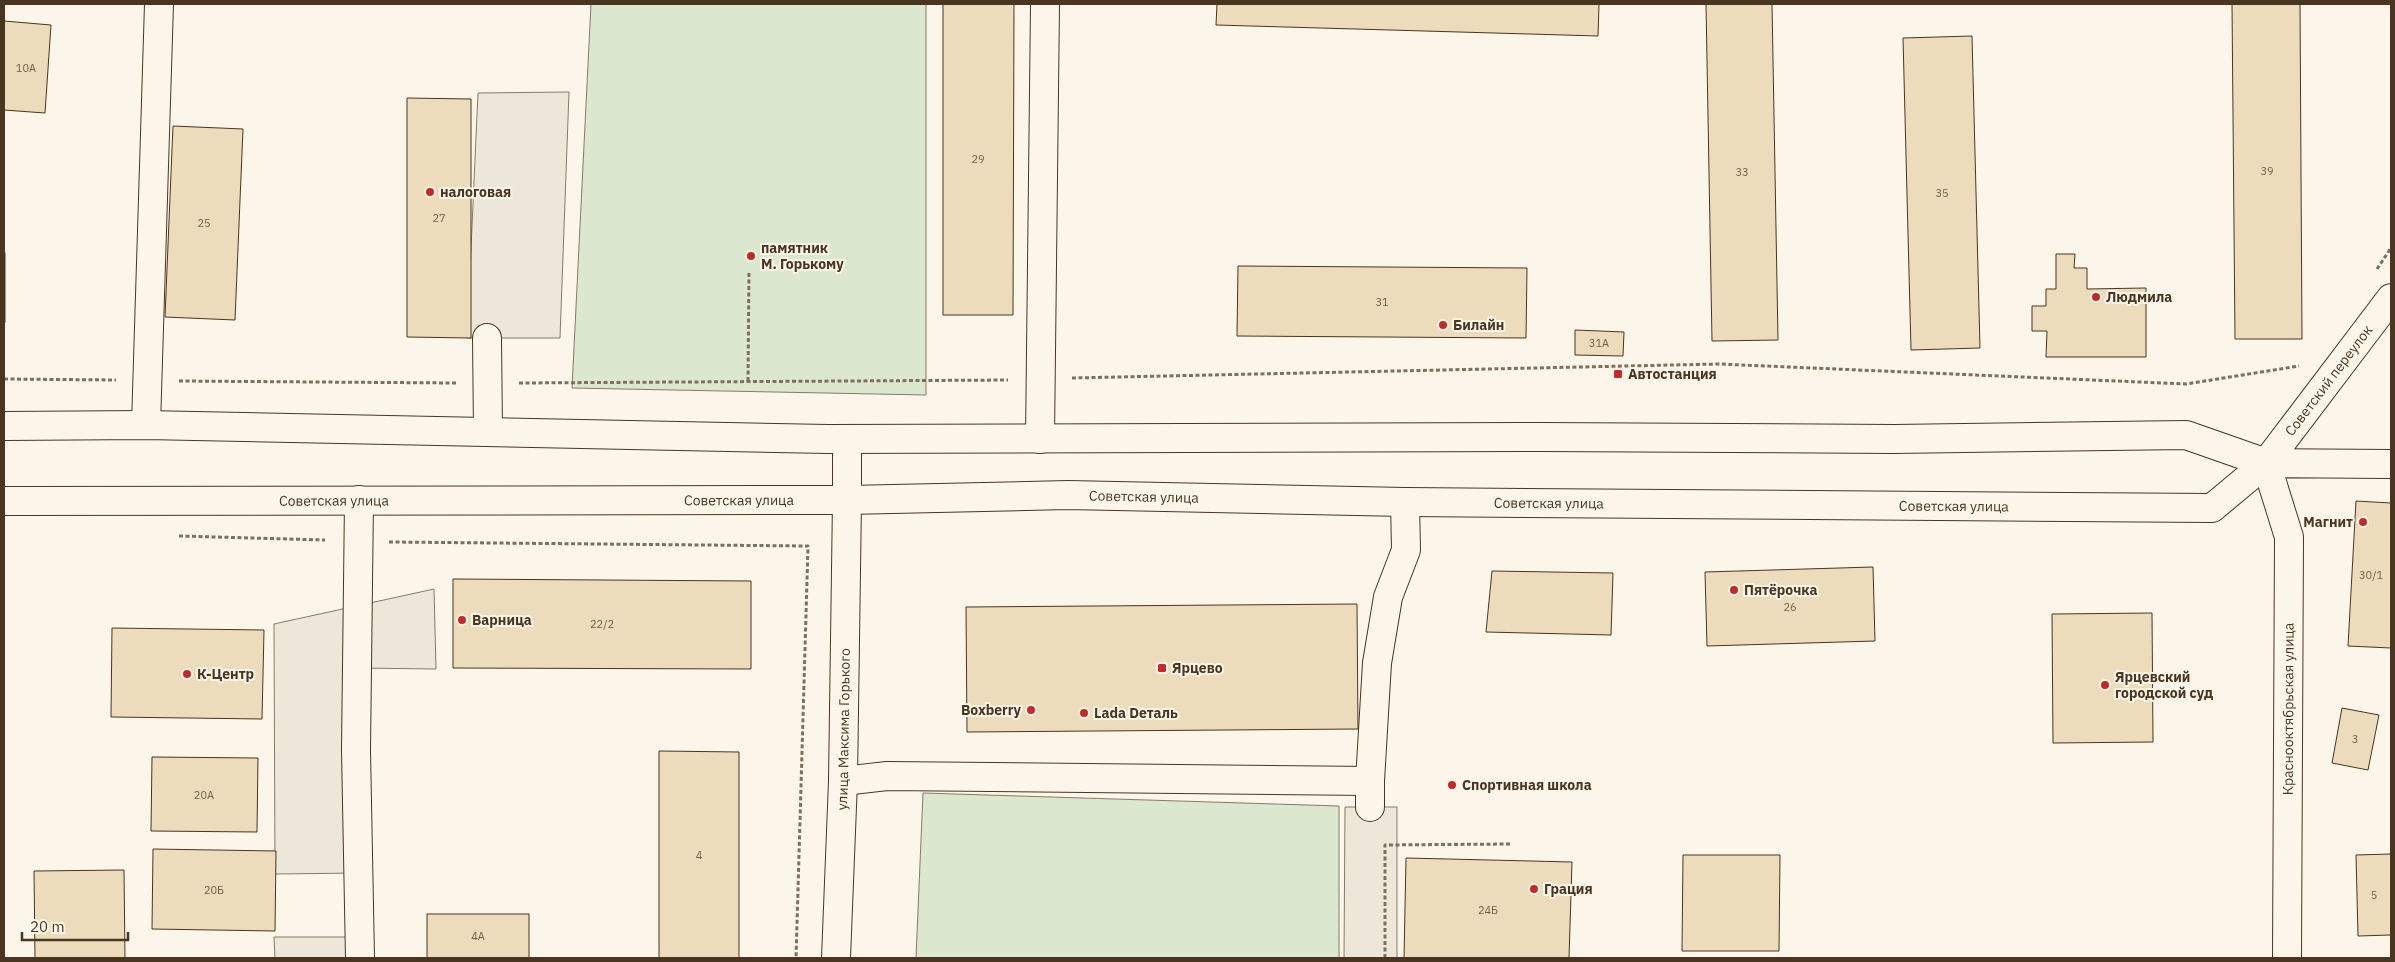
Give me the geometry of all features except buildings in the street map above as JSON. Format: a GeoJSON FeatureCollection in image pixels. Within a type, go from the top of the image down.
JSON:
{"type":"FeatureCollection","features":[{"type":"Feature","properties":{"kind":"main road"},"geometry":{"type":"LineString","coordinates":[[146,425],[159,4]]}},
{"type":"Feature","properties":{"kind":"main road"},"geometry":{"type":"LineString","coordinates":[[1040,439],[1045,4]]}},
{"type":"Feature","properties":{"kind":"main road","name":"Советский переулок"},"geometry":{"type":"LineString","coordinates":[[2266,463],[2391,298]]}},
{"type":"Feature","properties":{"kind":"main road"},"geometry":{"type":"LineString","coordinates":[[488,338],[488,432]]}},
{"type":"Feature","properties":{"kind":"main road"},"geometry":{"type":"LineString","coordinates":[[4,426],[146,425],[847,439],[1560,437],[1894,439],[2186,435],[2266,463],[2391,464]]}},
{"type":"Feature","properties":{"kind":"main road","name":"улица Максима Горького"},"geometry":{"type":"LineString","coordinates":[[836,958],[843,781],[847,439]]}},
{"type":"Feature","properties":{"kind":"main road","name":"Советская улица"},"geometry":{"type":"LineString","coordinates":[[4,501],[847,500],[1068,495],[1405,502],[2212,508],[2266,463]]}},
{"type":"Feature","properties":{"kind":"main road","name":"Краснооктябрьская улица"},"geometry":{"type":"LineString","coordinates":[[2266,463],[2289,537],[2287,958]]}},
{"type":"Feature","properties":{"kind":"main road"},"geometry":{"type":"LineString","coordinates":[[359,500],[356,750],[360,958]]}},
{"type":"Feature","properties":{"kind":"main road"},"geometry":{"type":"LineString","coordinates":[[843,781],[887,776],[1370,794],[1377,663],[1388,597],[1406,550],[1405,502]]}},
{"type":"Feature","properties":{"kind":"path"},"geometry":{"type":"LineString","coordinates":[[2375,271],[2391,248]]}},
{"type":"Feature","properties":{"kind":"path"},"geometry":{"type":"LineString","coordinates":[[748,381],[749,272]]}},
{"type":"Feature","properties":{"kind":"path"},"geometry":{"type":"LineString","coordinates":[[514,383],[1040,379],[1719,364],[2186,384],[2302,366]]}},
{"type":"Feature","properties":{"kind":"path"},"geometry":{"type":"LineString","coordinates":[[4,379],[465,383]]}},
{"type":"Feature","properties":{"kind":"path"},"geometry":{"type":"LineString","coordinates":[[172,535],[360,541],[808,546],[796,958]]}},
{"type":"Feature","properties":{"kind":"path"},"geometry":{"type":"LineString","coordinates":[[1385,958],[1385,845],[1510,844]]}},
{"type":"Feature","properties":{"kind":"green space"},"geometry":{"type":"Polygon","coordinates":[[[591,4],[926,4],[926,395],[572,388],[591,4]]]}},
{"type":"Feature","properties":{"kind":"green space"},"geometry":{"type":"Polygon","coordinates":[[[923,793],[1339,806],[1339,958],[916,958],[923,793]]]}},
{"type":"Feature","properties":{"kind":"shaded area"},"geometry":{"type":"Polygon","coordinates":[[[569,92],[560,338],[467,338],[478,93],[569,92]]]}},
{"type":"Feature","properties":{"kind":"shaded area"},"geometry":{"type":"Polygon","coordinates":[[[434,589],[436,669],[358,668],[359,873],[275,874],[274,624],[434,589]]]}},
{"type":"Feature","properties":{"kind":"shaded area"},"geometry":{"type":"Polygon","coordinates":[[[1345,807],[1397,807],[1397,958],[1344,958],[1345,807]]]}},
{"type":"Feature","properties":{"kind":"shaded area"},"geometry":{"type":"Polygon","coordinates":[[[274,937],[360,937],[360,958],[275,958],[274,937]]]}},
{"type":"Feature","properties":{"kind":"place","name":"налоговая"},"geometry":{"type":"Point","coordinates":[430,192]}},
{"type":"Feature","properties":{"kind":"place","name":"памятник М. Горькому"},"geometry":{"type":"Point","coordinates":[751,256]}},
{"type":"Feature","properties":{"kind":"place","name":"Людмила"},"geometry":{"type":"Point","coordinates":[2096,297]}},
{"type":"Feature","properties":{"kind":"place","name":"Билайн"},"geometry":{"type":"Point","coordinates":[1443,325]}},
{"type":"Feature","properties":{"kind":"place","name":"Автостанция"},"geometry":{"type":"Point","coordinates":[1618,374]}},
{"type":"Feature","properties":{"kind":"place","name":"Магнит"},"geometry":{"type":"Point","coordinates":[2363,522]}},
{"type":"Feature","properties":{"kind":"place","name":"Пятёрочка"},"geometry":{"type":"Point","coordinates":[1734,590]}},
{"type":"Feature","properties":{"kind":"place","name":"Варница"},"geometry":{"type":"Point","coordinates":[462,620]}},
{"type":"Feature","properties":{"kind":"place","name":"Ярцево"},"geometry":{"type":"Point","coordinates":[1162,668]}},
{"type":"Feature","properties":{"kind":"place","name":"К-Центр"},"geometry":{"type":"Point","coordinates":[187,674]}},
{"type":"Feature","properties":{"kind":"place","name":"Ярцевский городской суд"},"geometry":{"type":"Point","coordinates":[2105,685]}},
{"type":"Feature","properties":{"kind":"place","name":"Boxberry"},"geometry":{"type":"Point","coordinates":[1031,710]}},
{"type":"Feature","properties":{"kind":"place","name":"Lada Dеталь"},"geometry":{"type":"Point","coordinates":[1084,713]}},
{"type":"Feature","properties":{"kind":"place","name":"Спортивная школа"},"geometry":{"type":"Point","coordinates":[1452,785]}},
{"type":"Feature","properties":{"kind":"place","name":"Грация"},"geometry":{"type":"Point","coordinates":[1534,889]}}]}
